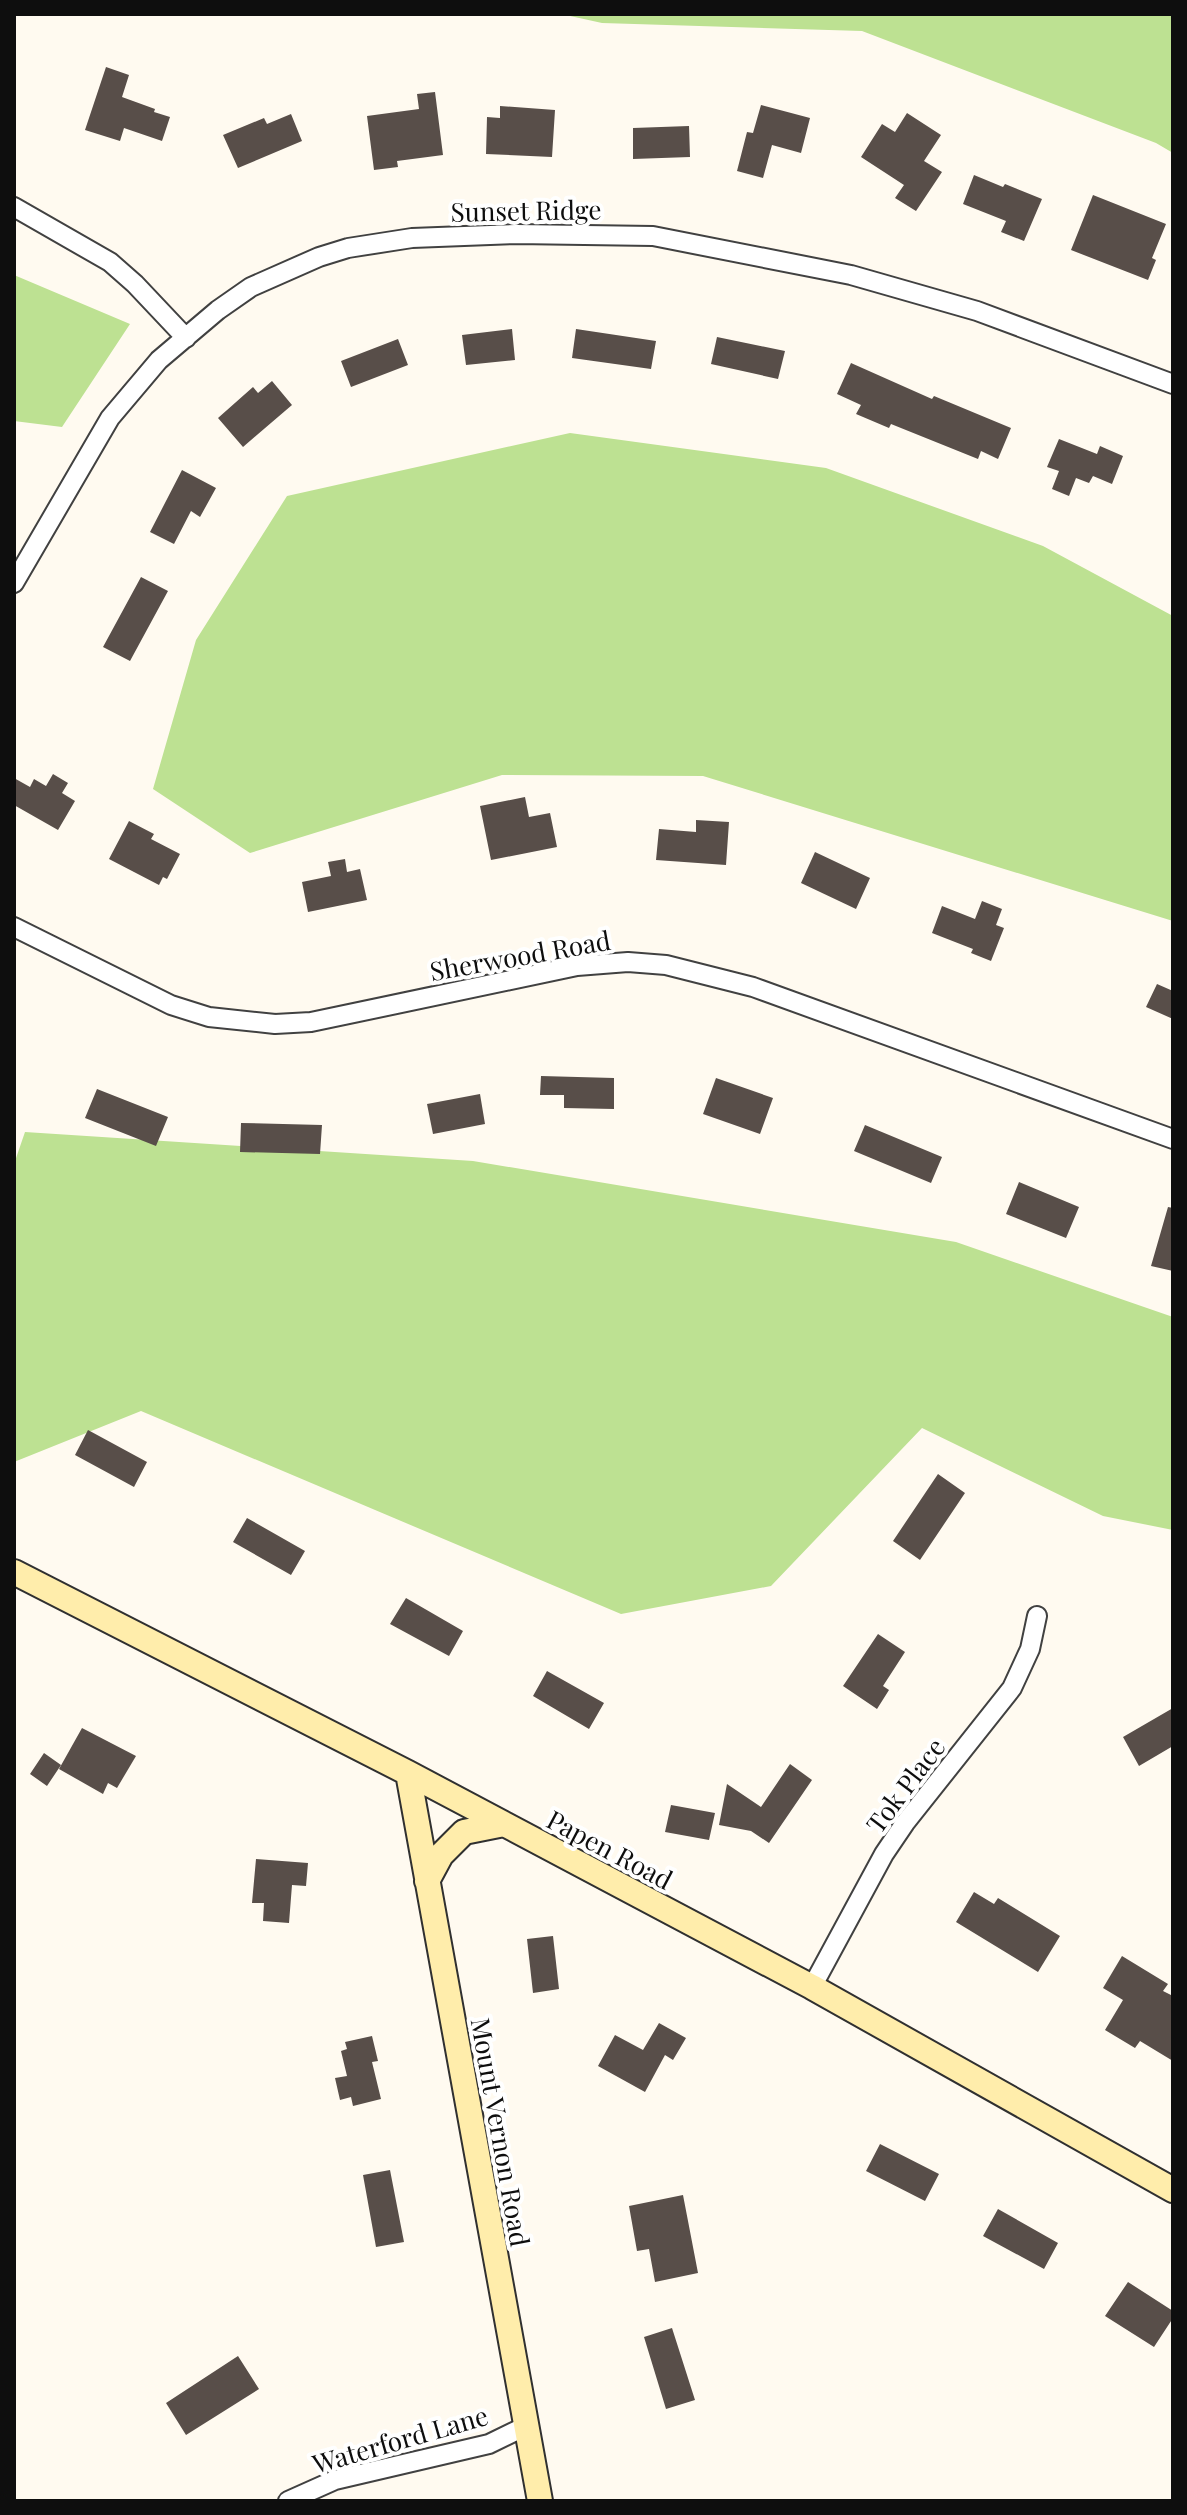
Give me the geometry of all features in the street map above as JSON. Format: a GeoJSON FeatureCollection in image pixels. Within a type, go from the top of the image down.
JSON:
{"type":"FeatureCollection","features":[{"type":"Feature","properties":{"kind":"street"},"geometry":{"type":"LineString","coordinates":[[14,207],[110,262],[186,338]]}},
{"type":"Feature","properties":{"kind":"street","name":"Sunset Ridge"},"geometry":{"type":"LineString","coordinates":[[14,583],[110,418],[159,360],[251,287],[319,257],[348,248],[427,238],[516,234],[653,236],[851,275],[977,311],[1173,384]]}},
{"type":"Feature","properties":{"kind":"street","name":"Sherwood Road"},"geometry":{"type":"LineString","coordinates":[[14,927],[171,1005],[209,1017],[275,1024],[311,1022],[577,966],[628,962],[666,965],[753,987],[1173,1139]]}},
{"type":"Feature","properties":{"kind":"street","name":"Papen Road"},"geometry":{"type":"LineString","coordinates":[[14,1572],[408,1773],[812,1987],[1173,2190]]}},
{"type":"Feature","properties":{"kind":"street","name":"Tok Place"},"geometry":{"type":"LineString","coordinates":[[812,1987],[898,1833],[1012,1688],[1030,1649],[1037,1616]]}},
{"type":"Feature","properties":{"kind":"street","name":"Mount Vernon Road"},"geometry":{"type":"LineString","coordinates":[[408,1773],[540,2501]]}},
{"type":"Feature","properties":{"kind":"street"},"geometry":{"type":"LineString","coordinates":[[427,1881],[441,1855],[464,1832],[504,1824]]}},
{"type":"Feature","properties":{"kind":"street","name":"Waterford Lane"},"geometry":{"type":"LineString","coordinates":[[288,2501],[335,2480],[489,2444],[526,2426]]}},
{"type":"Feature","properties":{"kind":"green space"},"geometry":{"type":"Polygon","coordinates":[[[561,14],[1173,14],[1173,153],[1156,143],[862,31],[602,23],[561,14]]]}},
{"type":"Feature","properties":{"kind":"green space"},"geometry":{"type":"Polygon","coordinates":[[[14,275],[130,324],[62,427],[14,421],[14,275]]]}},
{"type":"Feature","properties":{"kind":"green space"},"geometry":{"type":"Polygon","coordinates":[[[570,433],[826,468],[1043,546],[1173,616],[1173,921],[703,776],[502,775],[250,853],[153,789],[196,640],[287,496],[570,433]]]}},
{"type":"Feature","properties":{"kind":"green space"},"geometry":{"type":"Polygon","coordinates":[[[25,1132],[473,1161],[956,1242],[1173,1317],[1173,1530],[1103,1516],[922,1428],[771,1586],[621,1614],[141,1411],[14,1462],[14,1164],[25,1132]]]}},
{"type":"Feature","properties":{"kind":"building"},"geometry":{"type":"Polygon","coordinates":[[[106,67],[129,75],[122,97],[170,117],[162,141],[124,128],[120,141],[85,130],[106,67]]]}},
{"type":"Feature","properties":{"kind":"building"},"geometry":{"type":"Polygon","coordinates":[[[435,92],[443,155],[397,161],[398,167],[374,170],[367,116],[419,109],[417,94],[435,92]]]}},
{"type":"Feature","properties":{"kind":"building"},"geometry":{"type":"Polygon","coordinates":[[[761,105],[810,118],[801,153],[772,145],[763,178],[737,171],[747,132],[753,133],[761,105]]]}},
{"type":"Feature","properties":{"kind":"building"},"geometry":{"type":"Polygon","coordinates":[[[500,106],[555,110],[552,157],[486,154],[487,117],[500,118],[500,106]]]}},
{"type":"Feature","properties":{"kind":"building"},"geometry":{"type":"Polygon","coordinates":[[[907,113],[941,135],[924,161],[942,172],[916,211],[895,198],[904,185],[861,157],[882,124],[895,132],[907,113]]]}},
{"type":"Feature","properties":{"kind":"building"},"geometry":{"type":"Polygon","coordinates":[[[291,114],[302,141],[238,168],[223,135],[264,118],[267,124],[291,114]]]}},
{"type":"Feature","properties":{"kind":"building"},"geometry":{"type":"Polygon","coordinates":[[[689,126],[690,157],[633,159],[633,128],[689,126]]]}},
{"type":"Feature","properties":{"kind":"building"},"geometry":{"type":"Polygon","coordinates":[[[974,175],[1042,199],[1024,241],[1001,232],[1006,221],[963,204],[974,175]]]}},
{"type":"Feature","properties":{"kind":"building"},"geometry":{"type":"Polygon","coordinates":[[[1093,195],[1166,224],[1152,258],[1156,260],[1148,280],[1071,250],[1093,195]]]}},
{"type":"Feature","properties":{"kind":"building"},"geometry":{"type":"Polygon","coordinates":[[[512,329],[515,360],[466,365],[462,335],[512,329]]]}},
{"type":"Feature","properties":{"kind":"building"},"geometry":{"type":"Polygon","coordinates":[[[576,329],[656,341],[651,369],[572,358],[576,329]]]}},
{"type":"Feature","properties":{"kind":"building"},"geometry":{"type":"Polygon","coordinates":[[[717,337],[785,351],[778,379],[711,364],[717,337]]]}},
{"type":"Feature","properties":{"kind":"building"},"geometry":{"type":"Polygon","coordinates":[[[398,339],[408,365],[351,387],[341,361],[398,339]]]}},
{"type":"Feature","properties":{"kind":"building"},"geometry":{"type":"Polygon","coordinates":[[[851,363],[932,399],[934,396],[1011,428],[998,459],[981,451],[978,459],[891,424],[889,428],[856,414],[861,405],[837,394],[851,363]]]}},
{"type":"Feature","properties":{"kind":"building"},"geometry":{"type":"Polygon","coordinates":[[[272,381],[292,405],[243,447],[218,418],[253,387],[258,393],[272,381]]]}},
{"type":"Feature","properties":{"kind":"building"},"geometry":{"type":"Polygon","coordinates":[[[1059,439],[1097,454],[1100,446],[1123,456],[1112,484],[1093,476],[1089,483],[1076,478],[1069,496],[1052,489],[1059,471],[1047,467],[1059,439]]]}},
{"type":"Feature","properties":{"kind":"building"},"geometry":{"type":"Polygon","coordinates":[[[182,470],[216,488],[200,517],[191,511],[174,544],[150,532],[182,470]]]}},
{"type":"Feature","properties":{"kind":"building"},"geometry":{"type":"Polygon","coordinates":[[[141,577],[168,591],[130,661],[103,647],[141,577]]]}},
{"type":"Feature","properties":{"kind":"building"},"geometry":{"type":"Polygon","coordinates":[[[53,774],[68,783],[62,793],[75,801],[58,830],[14,805],[14,778],[30,787],[34,779],[46,786],[53,774]]]}},
{"type":"Feature","properties":{"kind":"building"},"geometry":{"type":"Polygon","coordinates":[[[525,797],[529,817],[550,813],[557,847],[491,860],[480,806],[525,797]]]}},
{"type":"Feature","properties":{"kind":"building"},"geometry":{"type":"Polygon","coordinates":[[[696,820],[729,822],[726,865],[656,860],[659,829],[696,832],[696,820]]]}},
{"type":"Feature","properties":{"kind":"building"},"geometry":{"type":"Polygon","coordinates":[[[129,821],[154,834],[151,839],[180,854],[167,879],[163,877],[159,885],[109,859],[129,821]]]}},
{"type":"Feature","properties":{"kind":"building"},"geometry":{"type":"Polygon","coordinates":[[[815,852],[870,878],[856,909],[801,883],[815,852]]]}},
{"type":"Feature","properties":{"kind":"building"},"geometry":{"type":"Polygon","coordinates":[[[345,859],[347,872],[360,869],[367,900],[308,912],[302,882],[331,876],[328,862],[345,859]]]}},
{"type":"Feature","properties":{"kind":"building"},"geometry":{"type":"Polygon","coordinates":[[[982,901],[1002,909],[996,925],[1004,928],[991,961],[971,953],[973,949],[932,933],[942,906],[975,919],[982,901]]]}},
{"type":"Feature","properties":{"kind":"building"},"geometry":{"type":"Polygon","coordinates":[[[1157,984],[1173,991],[1173,1019],[1146,1007],[1157,984]]]}},
{"type":"Feature","properties":{"kind":"building"},"geometry":{"type":"Polygon","coordinates":[[[541,1076],[614,1078],[614,1109],[564,1108],[564,1095],[540,1095],[541,1076]]]}},
{"type":"Feature","properties":{"kind":"building"},"geometry":{"type":"Polygon","coordinates":[[[716,1078],[773,1098],[760,1134],[703,1114],[716,1078]]]}},
{"type":"Feature","properties":{"kind":"building"},"geometry":{"type":"Polygon","coordinates":[[[97,1089],[168,1117],[156,1146],[85,1118],[97,1089]]]}},
{"type":"Feature","properties":{"kind":"building"},"geometry":{"type":"Polygon","coordinates":[[[480,1094],[485,1124],[433,1134],[427,1104],[480,1094]]]}},
{"type":"Feature","properties":{"kind":"building"},"geometry":{"type":"Polygon","coordinates":[[[241,1123],[322,1125],[320,1154],[240,1152],[241,1123]]]}},
{"type":"Feature","properties":{"kind":"building"},"geometry":{"type":"Polygon","coordinates":[[[865,1125],[942,1157],[931,1183],[854,1151],[865,1125]]]}},
{"type":"Feature","properties":{"kind":"building"},"geometry":{"type":"Polygon","coordinates":[[[1019,1182],[1079,1207],[1066,1238],[1006,1214],[1019,1182]]]}},
{"type":"Feature","properties":{"kind":"building"},"geometry":{"type":"Polygon","coordinates":[[[1168,1207],[1173,1208],[1173,1271],[1151,1266],[1168,1207]]]}},
{"type":"Feature","properties":{"kind":"building"},"geometry":{"type":"Polygon","coordinates":[[[88,1430],[147,1462],[134,1487],[75,1455],[88,1430]]]}},
{"type":"Feature","properties":{"kind":"building"},"geometry":{"type":"Polygon","coordinates":[[[938,1474],[965,1493],[920,1560],[893,1541],[938,1474]]]}},
{"type":"Feature","properties":{"kind":"building"},"geometry":{"type":"Polygon","coordinates":[[[247,1518],[305,1551],[291,1575],[233,1542],[247,1518]]]}},
{"type":"Feature","properties":{"kind":"building"},"geometry":{"type":"Polygon","coordinates":[[[406,1598],[463,1631],[449,1656],[390,1624],[406,1598]]]}},
{"type":"Feature","properties":{"kind":"building"},"geometry":{"type":"Polygon","coordinates":[[[878,1634],[905,1652],[883,1686],[889,1690],[877,1709],[843,1686],[878,1634]]]}},
{"type":"Feature","properties":{"kind":"building"},"geometry":{"type":"Polygon","coordinates":[[[547,1671],[604,1703],[589,1729],[533,1696],[547,1671]]]}},
{"type":"Feature","properties":{"kind":"building"},"geometry":{"type":"Polygon","coordinates":[[[1173,1708],[1173,1746],[1139,1766],[1123,1737],[1173,1708]]]}},
{"type":"Feature","properties":{"kind":"building"},"geometry":{"type":"Polygon","coordinates":[[[82,1728],[136,1756],[117,1788],[108,1783],[103,1794],[59,1769],[82,1728]]]}},
{"type":"Feature","properties":{"kind":"building"},"geometry":{"type":"Polygon","coordinates":[[[44,1753],[61,1765],[47,1786],[30,1774],[44,1753]]]}},
{"type":"Feature","properties":{"kind":"building"},"geometry":{"type":"Polygon","coordinates":[[[790,1764],[812,1780],[769,1843],[751,1831],[719,1825],[727,1784],[761,1807],[790,1764]]]}},
{"type":"Feature","properties":{"kind":"building"},"geometry":{"type":"Polygon","coordinates":[[[671,1805],[715,1813],[709,1840],[665,1832],[671,1805]]]}},
{"type":"Feature","properties":{"kind":"building"},"geometry":{"type":"Polygon","coordinates":[[[256,1859],[308,1863],[306,1886],[292,1885],[289,1923],[263,1921],[264,1903],[252,1903],[256,1859]]]}},
{"type":"Feature","properties":{"kind":"building"},"geometry":{"type":"Polygon","coordinates":[[[974,1892],[994,1904],[998,1898],[1060,1936],[1038,1972],[956,1922],[974,1892]]]}},
{"type":"Feature","properties":{"kind":"building"},"geometry":{"type":"Polygon","coordinates":[[[553,1936],[559,1989],[533,1993],[527,1939],[553,1936]]]}},
{"type":"Feature","properties":{"kind":"building"},"geometry":{"type":"Polygon","coordinates":[[[1122,1956],[1168,1984],[1163,1991],[1173,1996],[1173,2061],[1140,2041],[1135,2048],[1105,2030],[1123,2000],[1103,1988],[1122,1956]]]}},
{"type":"Feature","properties":{"kind":"building"},"geometry":{"type":"Polygon","coordinates":[[[659,2023],[686,2038],[673,2060],[665,2055],[645,2092],[598,2066],[615,2035],[643,2050],[659,2023]]]}},
{"type":"Feature","properties":{"kind":"building"},"geometry":{"type":"Polygon","coordinates":[[[372,2036],[378,2061],[372,2062],[381,2099],[353,2106],[351,2097],[340,2100],[335,2078],[347,2076],[341,2051],[347,2049],[345,2042],[372,2036]]]}},
{"type":"Feature","properties":{"kind":"building"},"geometry":{"type":"Polygon","coordinates":[[[880,2144],[939,2174],[925,2201],[866,2171],[880,2144]]]}},
{"type":"Feature","properties":{"kind":"building"},"geometry":{"type":"Polygon","coordinates":[[[390,2170],[404,2242],[376,2247],[363,2175],[390,2170]]]}},
{"type":"Feature","properties":{"kind":"building"},"geometry":{"type":"Polygon","coordinates":[[[683,2195],[698,2273],[655,2282],[649,2249],[637,2251],[629,2206],[683,2195]]]}},
{"type":"Feature","properties":{"kind":"building"},"geometry":{"type":"Polygon","coordinates":[[[998,2209],[1058,2243],[1044,2269],[983,2236],[998,2209]]]}},
{"type":"Feature","properties":{"kind":"building"},"geometry":{"type":"Polygon","coordinates":[[[1128,2282],[1173,2311],[1173,2318],[1154,2347],[1105,2316],[1128,2282]]]}},
{"type":"Feature","properties":{"kind":"building"},"geometry":{"type":"Polygon","coordinates":[[[672,2328],[695,2400],[666,2409],[644,2337],[672,2328]]]}},
{"type":"Feature","properties":{"kind":"building"},"geometry":{"type":"Polygon","coordinates":[[[238,2356],[259,2389],[186,2435],[166,2403],[238,2356]]]}}]}
